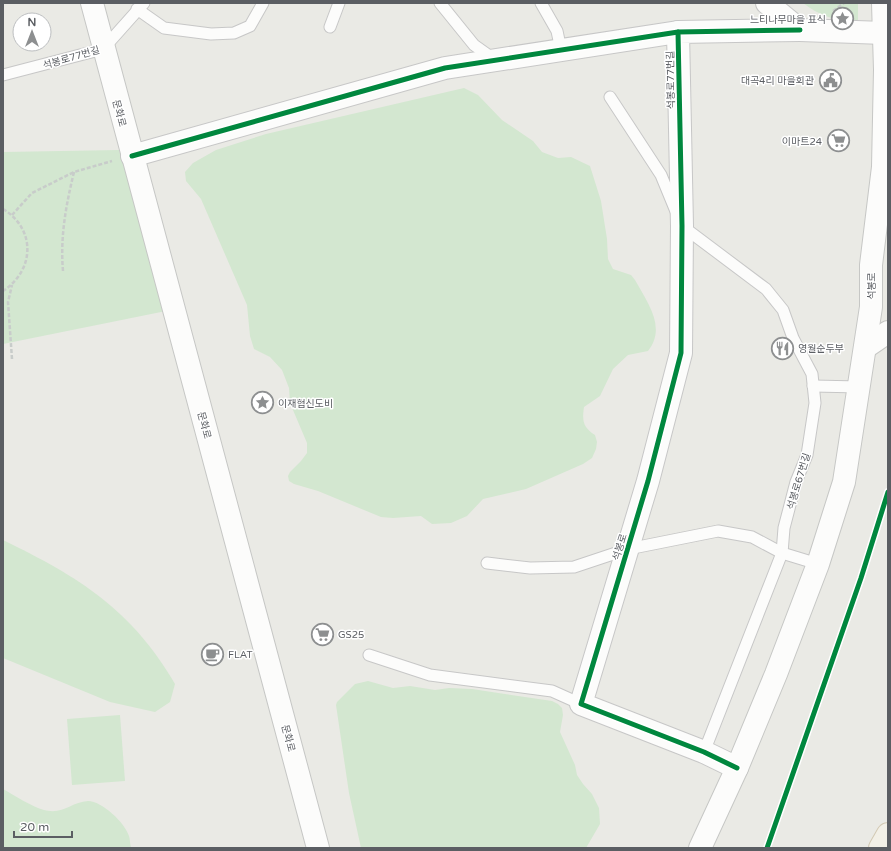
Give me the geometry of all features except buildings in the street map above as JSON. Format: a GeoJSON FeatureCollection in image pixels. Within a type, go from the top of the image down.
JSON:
{"type":"FeatureCollection","features":[{"type":"Feature","properties":{"kind":"main road","name":"문화로"},"geometry":{"type":"LineString","coordinates":[[92,3],[314,842]]}},
{"type":"Feature","properties":{"kind":"main road"},"geometry":{"type":"LineString","coordinates":[[767,3],[800,30]]}},
{"type":"Feature","properties":{"kind":"main road","name":"석봉로"},"geometry":{"type":"LineString","coordinates":[[700,848],[737,768],[776,674],[818,564],[844,482],[871,307],[880,266],[886,174],[885,70],[882,3]]}},
{"type":"Feature","properties":{"kind":"main road"},"geometry":{"type":"LineString","coordinates":[[132,156],[444,68],[678,32],[800,30],[884,33]]}},
{"type":"Feature","properties":{"kind":"main road","name":"석봉로77번길"},"geometry":{"type":"LineString","coordinates":[[678,32],[682,226]]}},
{"type":"Feature","properties":{"kind":"main road","name":"석봉로"},"geometry":{"type":"LineString","coordinates":[[581,704],[648,481],[681,354],[682,226]]}},
{"type":"Feature","properties":{"kind":"main road"},"geometry":{"type":"LineString","coordinates":[[866,347],[888,332]]}},
{"type":"Feature","properties":{"kind":"main road"},"geometry":{"type":"LineString","coordinates":[[581,704],[704,752],[737,768]]}},
{"type":"Feature","properties":{"kind":"main road"},"geometry":{"type":"LineString","coordinates":[[880,848],[888,834]]}},
{"type":"Feature","properties":{"kind":"main road"},"geometry":{"type":"LineString","coordinates":[[314,842],[327,848]]}},
{"type":"Feature","properties":{"kind":"lane"},"geometry":{"type":"LineString","coordinates":[[141,6],[164,28],[211,34],[234,33],[250,26],[263,3]]}},
{"type":"Feature","properties":{"kind":"lane"},"geometry":{"type":"LineString","coordinates":[[330,27],[339,3]]}},
{"type":"Feature","properties":{"kind":"lane"},"geometry":{"type":"LineString","coordinates":[[440,3],[474,45],[496,60]]}},
{"type":"Feature","properties":{"kind":"lane"},"geometry":{"type":"LineString","coordinates":[[541,3],[557,31],[560,50]]}},
{"type":"Feature","properties":{"kind":"lane","name":"석봉로77번길"},"geometry":{"type":"LineString","coordinates":[[3,75],[103,49],[141,6]]}},
{"type":"Feature","properties":{"kind":"lane"},"geometry":{"type":"LineString","coordinates":[[610,97],[661,175],[682,226]]}},
{"type":"Feature","properties":{"kind":"lane","name":"석봉로67번길"},"geometry":{"type":"LineString","coordinates":[[682,226],[766,289],[776,299],[783,310],[793,338],[812,374],[815,403],[807,455],[796,482],[784,528],[782,552],[704,752]]}},
{"type":"Feature","properties":{"kind":"lane"},"geometry":{"type":"LineString","coordinates":[[813,386],[860,386]]}},
{"type":"Feature","properties":{"kind":"lane","name":"석봉로"},"geometry":{"type":"LineString","coordinates":[[487,563],[530,568],[574,567],[628,549],[718,531],[752,537],[782,552],[818,564]]}},
{"type":"Feature","properties":{"kind":"lane"},"geometry":{"type":"LineString","coordinates":[[369,655],[430,675],[552,691],[581,704]]}},
{"type":"Feature","properties":{"kind":"path"},"geometry":{"type":"LineString","coordinates":[[12,215],[32,193],[74,172],[132,156]]}},
{"type":"Feature","properties":{"kind":"path"},"geometry":{"type":"LineString","coordinates":[[63,271],[61,251],[65,209],[74,172]]}},
{"type":"Feature","properties":{"kind":"path"},"geometry":{"type":"LineString","coordinates":[[3,209],[12,215],[22,227],[27,242],[27,258],[22,272],[12,284],[3,290]]}},
{"type":"Feature","properties":{"kind":"path"},"geometry":{"type":"LineString","coordinates":[[12,284],[8,302],[12,359]]}},
{"type":"Feature","properties":{"kind":"path"},"geometry":{"type":"LineString","coordinates":[[3,302],[8,302]]}},
{"type":"Feature","properties":{"kind":"green space"},"geometry":{"type":"Polygon","coordinates":[[[803,3],[858,3],[858,21],[836,19],[822,15],[803,3]]]}},
{"type":"Feature","properties":{"kind":"green space"},"geometry":{"type":"Polygon","coordinates":[[[464,88],[478,95],[502,120],[533,141],[542,152],[558,158],[571,157],[590,166],[601,201],[607,239],[608,259],[613,269],[631,275],[635,280],[653,315],[656,333],[648,351],[628,355],[613,369],[600,396],[584,407],[584,423],[595,435],[597,442],[592,458],[583,464],[526,489],[483,499],[467,516],[451,523],[432,524],[421,516],[393,518],[381,517],[318,491],[294,484],[289,481],[288,476],[290,472],[307,453],[307,443],[290,403],[289,388],[282,370],[270,357],[254,349],[250,336],[247,305],[201,199],[186,181],[185,172],[193,163],[216,150],[266,134],[464,88]]]}},
{"type":"Feature","properties":{"kind":"green space"},"geometry":{"type":"Polygon","coordinates":[[[119,150],[166,311],[3,344],[3,152],[119,150]]]}},
{"type":"Feature","properties":{"kind":"green space"},"geometry":{"type":"Polygon","coordinates":[[[3,540],[79,582],[121,615],[140,635],[158,658],[175,684],[170,702],[155,712],[110,702],[3,658],[3,540]]]}},
{"type":"Feature","properties":{"kind":"green space"},"geometry":{"type":"Polygon","coordinates":[[[368,681],[393,688],[410,686],[435,690],[449,688],[472,689],[552,701],[558,704],[562,708],[563,715],[560,732],[575,765],[577,775],[592,794],[599,808],[600,824],[586,848],[361,848],[349,793],[336,705],[337,702],[355,684],[368,681]]]}},
{"type":"Feature","properties":{"kind":"green space"},"geometry":{"type":"Polygon","coordinates":[[[120,715],[125,781],[72,785],[67,719],[120,715]]]}},
{"type":"Feature","properties":{"kind":"green space"},"geometry":{"type":"Polygon","coordinates":[[[3,789],[23,801],[44,810],[51,811],[62,810],[82,802],[94,802],[106,809],[123,825],[129,836],[131,848],[3,848],[3,789]]]}},
{"type":"Feature","properties":{"kind":"cycle path"},"geometry":{"type":"LineString","coordinates":[[737,768],[704,752],[581,704],[648,481],[681,353],[682,226],[678,32],[800,30]]}},
{"type":"Feature","properties":{"kind":"cycle path"},"geometry":{"type":"LineString","coordinates":[[132,156],[445,68],[678,32]]}},
{"type":"Feature","properties":{"kind":"cycle path"},"geometry":{"type":"LineString","coordinates":[[767,848],[861,578],[888,492]]}},
{"type":"Feature","properties":{"kind":"place","name":"느티나무마을 표식"},"geometry":{"type":"Point","coordinates":[842,19]}},
{"type":"Feature","properties":{"kind":"place","name":"대곡4리 마을회관"},"geometry":{"type":"Point","coordinates":[830,80]}},
{"type":"Feature","properties":{"kind":"place","name":"이마트24"},"geometry":{"type":"Point","coordinates":[838,141]}},
{"type":"Feature","properties":{"kind":"place","name":"영월순두부"},"geometry":{"type":"Point","coordinates":[782,348]}},
{"type":"Feature","properties":{"kind":"place","name":"이재협신도비"},"geometry":{"type":"Point","coordinates":[262,403]}},
{"type":"Feature","properties":{"kind":"place","name":"GS25"},"geometry":{"type":"Point","coordinates":[323,634]}},
{"type":"Feature","properties":{"kind":"place","name":"FLAT"},"geometry":{"type":"Point","coordinates":[213,654]}}]}
